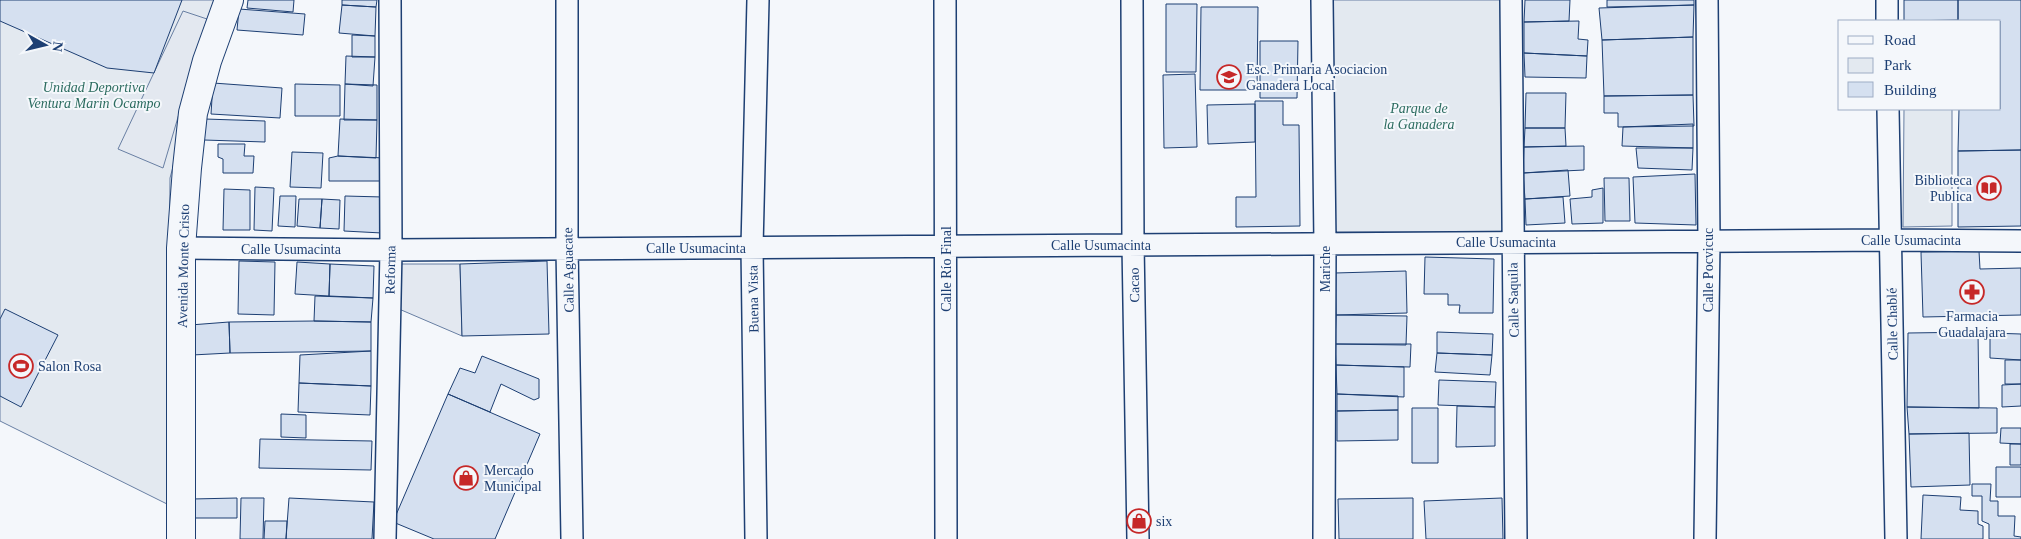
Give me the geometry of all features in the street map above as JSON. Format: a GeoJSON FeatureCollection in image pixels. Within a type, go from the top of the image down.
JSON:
{"type":"FeatureCollection","features":[{"type":"Feature","properties":{"kind":"main road","name":"Avenida Monte Cristo"},"geometry":{"type":"LineString","coordinates":[[181,539],[181,248],[193,113],[207,61],[228,0]]}},
{"type":"Feature","properties":{"kind":"street","name":"Reforma"},"geometry":{"type":"LineString","coordinates":[[385,539],[391,250],[390,0]]}},
{"type":"Feature","properties":{"kind":"street","name":"Calle Aguacate"},"geometry":{"type":"LineString","coordinates":[[568,0],[567,248],[572,539]]}},
{"type":"Feature","properties":{"kind":"street","name":"Buena Vista"},"geometry":{"type":"LineString","coordinates":[[756,539],[752,247],[758,0]]}},
{"type":"Feature","properties":{"kind":"street","name":"Calle Río Final"},"geometry":{"type":"LineString","coordinates":[[946,0],[946,539]]}},
{"type":"Feature","properties":{"kind":"street","name":"Cacao"},"geometry":{"type":"LineString","coordinates":[[1132,0],[1133,244],[1138,539]]}},
{"type":"Feature","properties":{"kind":"street","name":"Mariche"},"geometry":{"type":"LineString","coordinates":[[1322,0],[1325,243],[1324,539]]}},
{"type":"Feature","properties":{"kind":"street","name":"Calle Saquila"},"geometry":{"type":"LineString","coordinates":[[1511,0],[1516,539]]}},
{"type":"Feature","properties":{"kind":"street","name":"Calle Pocvicuc"},"geometry":{"type":"LineString","coordinates":[[1705,539],[1708,241],[1707,0]]}},
{"type":"Feature","properties":{"kind":"street"},"geometry":{"type":"LineString","coordinates":[[1887,0],[1887,20]]}},
{"type":"Feature","properties":{"kind":"street","name":"Calle Chablé"},"geometry":{"type":"LineString","coordinates":[[1888,110],[1896,539]]}},
{"type":"Feature","properties":{"kind":"street","name":"Calle Usumacinta"},"geometry":{"type":"LineString","coordinates":[[181,248],[391,250],[2021,240]]}},
{"type":"Feature","properties":{"kind":"green space","name":"Unidad Deportiva Ventura Marin Ocampo"},"geometry":{"type":"Polygon","coordinates":[[[0,0],[217,0],[170,178],[167,504],[0,421],[0,0]]]}},
{"type":"Feature","properties":{"kind":"green space","name":"Parque de la Ganadera"},"geometry":{"type":"Polygon","coordinates":[[[1332,0],[1503,0],[1505,232],[1334,232],[1332,0]]]}},
{"type":"Feature","properties":{"kind":"green space"},"geometry":{"type":"Polygon","coordinates":[[[1904,110],[1952,110],[1952,226],[1903,227],[1904,110]]]}},
{"type":"Feature","properties":{"kind":"shaded area"},"geometry":{"type":"Polygon","coordinates":[[[183,11],[207,19],[163,168],[118,149],[183,11]]]}},
{"type":"Feature","properties":{"kind":"shaded area"},"geometry":{"type":"Polygon","coordinates":[[[399,264],[460,264],[462,336],[399,309],[399,264]]]}},
{"type":"Feature","properties":{"kind":"building"},"geometry":{"type":"Polygon","coordinates":[[[0,0],[182,0],[154,73],[107,68],[0,21],[0,0]]]}},
{"type":"Feature","properties":{"kind":"building"},"geometry":{"type":"Polygon","coordinates":[[[248,0],[294,0],[293,12],[247,8],[248,0]]]}},
{"type":"Feature","properties":{"kind":"building"},"geometry":{"type":"Polygon","coordinates":[[[342,0],[377,0],[376,7],[342,5],[342,0]]]}},
{"type":"Feature","properties":{"kind":"building"},"geometry":{"type":"Polygon","coordinates":[[[1525,0],[1570,0],[1569,21],[1524,22],[1525,0]]]}},
{"type":"Feature","properties":{"kind":"building"},"geometry":{"type":"Polygon","coordinates":[[[1607,0],[1694,0],[1694,5],[1607,7],[1607,0]]]}},
{"type":"Feature","properties":{"kind":"building"},"geometry":{"type":"Polygon","coordinates":[[[1904,0],[1958,0],[1958,20],[1904,20],[1904,0]]]}},
{"type":"Feature","properties":{"kind":"building"},"geometry":{"type":"Polygon","coordinates":[[[1958,0],[2021,0],[2021,150],[1958,151],[1959,110],[2001,110],[2001,20],[1958,20],[1958,0]]]}},
{"type":"Feature","properties":{"kind":"building"},"geometry":{"type":"Polygon","coordinates":[[[1166,4],[1197,4],[1196,72],[1166,72],[1166,4]]]}},
{"type":"Feature","properties":{"kind":"building"},"geometry":{"type":"Polygon","coordinates":[[[342,5],[376,7],[375,36],[339,33],[342,5]]]}},
{"type":"Feature","properties":{"kind":"building"},"geometry":{"type":"Polygon","coordinates":[[[1694,5],[1693,37],[1602,40],[1599,8],[1694,5]]]}},
{"type":"Feature","properties":{"kind":"building"},"geometry":{"type":"Polygon","coordinates":[[[1201,7],[1258,7],[1257,90],[1200,90],[1201,7]]]}},
{"type":"Feature","properties":{"kind":"building"},"geometry":{"type":"Polygon","coordinates":[[[239,9],[305,14],[303,35],[237,30],[239,9]]]}},
{"type":"Feature","properties":{"kind":"building"},"geometry":{"type":"Polygon","coordinates":[[[1579,21],[1578,39],[1588,40],[1587,56],[1524,53],[1524,22],[1579,21]]]}},
{"type":"Feature","properties":{"kind":"building"},"geometry":{"type":"Polygon","coordinates":[[[352,35],[375,36],[375,57],[352,57],[352,35]]]}},
{"type":"Feature","properties":{"kind":"building"},"geometry":{"type":"Polygon","coordinates":[[[1693,37],[1693,95],[1604,96],[1602,40],[1693,37]]]}},
{"type":"Feature","properties":{"kind":"building"},"geometry":{"type":"Polygon","coordinates":[[[1260,41],[1298,41],[1297,98],[1260,98],[1260,41]]]}},
{"type":"Feature","properties":{"kind":"building"},"geometry":{"type":"Polygon","coordinates":[[[1524,53],[1587,56],[1586,78],[1525,77],[1524,53]]]}},
{"type":"Feature","properties":{"kind":"building"},"geometry":{"type":"Polygon","coordinates":[[[346,56],[375,57],[373,86],[345,84],[346,56]]]}},
{"type":"Feature","properties":{"kind":"building"},"geometry":{"type":"Polygon","coordinates":[[[1195,74],[1197,147],[1164,148],[1163,75],[1195,74]]]}},
{"type":"Feature","properties":{"kind":"building"},"geometry":{"type":"Polygon","coordinates":[[[213,83],[282,88],[280,118],[211,114],[213,83]]]}},
{"type":"Feature","properties":{"kind":"building"},"geometry":{"type":"Polygon","coordinates":[[[295,84],[340,85],[340,116],[295,116],[295,84]]]}},
{"type":"Feature","properties":{"kind":"building"},"geometry":{"type":"Polygon","coordinates":[[[345,84],[377,85],[377,120],[344,120],[345,84]]]}},
{"type":"Feature","properties":{"kind":"building"},"geometry":{"type":"Polygon","coordinates":[[[1526,93],[1566,93],[1565,128],[1525,128],[1526,93]]]}},
{"type":"Feature","properties":{"kind":"building"},"geometry":{"type":"Polygon","coordinates":[[[1693,95],[1694,126],[1618,127],[1618,113],[1604,113],[1604,96],[1693,95]]]}},
{"type":"Feature","properties":{"kind":"building"},"geometry":{"type":"Polygon","coordinates":[[[1255,101],[1283,101],[1283,125],[1299,125],[1300,226],[1236,227],[1236,197],[1256,197],[1255,101]]]}},
{"type":"Feature","properties":{"kind":"building"},"geometry":{"type":"Polygon","coordinates":[[[1255,104],[1255,142],[1208,144],[1207,105],[1255,104]]]}},
{"type":"Feature","properties":{"kind":"building"},"geometry":{"type":"Polygon","coordinates":[[[205,119],[265,121],[265,142],[204,140],[205,119]]]}},
{"type":"Feature","properties":{"kind":"building"},"geometry":{"type":"Polygon","coordinates":[[[340,119],[377,120],[376,158],[338,156],[340,119]]]}},
{"type":"Feature","properties":{"kind":"building"},"geometry":{"type":"Polygon","coordinates":[[[1693,124],[1693,148],[1622,146],[1623,127],[1693,124]]]}},
{"type":"Feature","properties":{"kind":"building"},"geometry":{"type":"Polygon","coordinates":[[[1525,128],[1565,128],[1566,146],[1524,147],[1525,128]]]}},
{"type":"Feature","properties":{"kind":"building"},"geometry":{"type":"Polygon","coordinates":[[[218,144],[245,144],[244,156],[254,156],[253,173],[223,173],[223,159],[218,157],[218,144]]]}},
{"type":"Feature","properties":{"kind":"building"},"geometry":{"type":"Polygon","coordinates":[[[1584,146],[1584,170],[1523,173],[1524,147],[1584,146]]]}},
{"type":"Feature","properties":{"kind":"building"},"geometry":{"type":"Polygon","coordinates":[[[1636,148],[1693,148],[1692,170],[1638,168],[1636,148]]]}},
{"type":"Feature","properties":{"kind":"building","name":"Biblioteca Publica"},"geometry":{"type":"Polygon","coordinates":[[[2021,150],[2021,226],[1958,227],[1958,151],[2021,150]]]}},
{"type":"Feature","properties":{"kind":"building"},"geometry":{"type":"Polygon","coordinates":[[[292,152],[323,153],[321,188],[290,187],[292,152]]]}},
{"type":"Feature","properties":{"kind":"building"},"geometry":{"type":"Polygon","coordinates":[[[338,156],[385,158],[385,181],[329,181],[329,158],[338,156]]]}},
{"type":"Feature","properties":{"kind":"building"},"geometry":{"type":"Polygon","coordinates":[[[1568,170],[1570,196],[1525,199],[1523,173],[1568,170]]]}},
{"type":"Feature","properties":{"kind":"building"},"geometry":{"type":"Polygon","coordinates":[[[1695,174],[1696,225],[1635,223],[1633,177],[1695,174]]]}},
{"type":"Feature","properties":{"kind":"building"},"geometry":{"type":"Polygon","coordinates":[[[1604,178],[1629,178],[1630,221],[1605,221],[1604,178]]]}},
{"type":"Feature","properties":{"kind":"building"},"geometry":{"type":"Polygon","coordinates":[[[255,187],[274,188],[272,231],[254,230],[255,187]]]}},
{"type":"Feature","properties":{"kind":"building"},"geometry":{"type":"Polygon","coordinates":[[[1603,188],[1603,223],[1572,224],[1570,199],[1592,197],[1592,190],[1603,188]]]}},
{"type":"Feature","properties":{"kind":"building"},"geometry":{"type":"Polygon","coordinates":[[[224,189],[250,190],[250,230],[223,230],[224,189]]]}},
{"type":"Feature","properties":{"kind":"building"},"geometry":{"type":"Polygon","coordinates":[[[280,196],[296,196],[295,227],[278,226],[280,196]]]}},
{"type":"Feature","properties":{"kind":"building"},"geometry":{"type":"Polygon","coordinates":[[[345,196],[383,197],[382,233],[344,231],[345,196]]]}},
{"type":"Feature","properties":{"kind":"building"},"geometry":{"type":"Polygon","coordinates":[[[1563,197],[1565,223],[1526,225],[1525,199],[1563,197]]]}},
{"type":"Feature","properties":{"kind":"building"},"geometry":{"type":"Polygon","coordinates":[[[299,199],[322,199],[320,228],[297,226],[299,199]]]}},
{"type":"Feature","properties":{"kind":"building"},"geometry":{"type":"Polygon","coordinates":[[[322,199],[340,200],[339,229],[320,228],[322,199]]]}},
{"type":"Feature","properties":{"kind":"building","name":"Farmacia Guadalajara"},"geometry":{"type":"Polygon","coordinates":[[[1979,251],[1980,269],[2021,268],[2021,315],[1923,317],[1921,252],[1979,251]]]}},
{"type":"Feature","properties":{"kind":"building"},"geometry":{"type":"Polygon","coordinates":[[[1425,257],[1494,259],[1493,313],[1459,313],[1460,305],[1448,305],[1448,294],[1424,294],[1425,257]]]}},
{"type":"Feature","properties":{"kind":"building"},"geometry":{"type":"Polygon","coordinates":[[[239,261],[275,262],[274,315],[238,314],[239,261]]]}},
{"type":"Feature","properties":{"kind":"building"},"geometry":{"type":"Polygon","coordinates":[[[547,261],[549,334],[462,336],[460,264],[547,261]]]}},
{"type":"Feature","properties":{"kind":"building"},"geometry":{"type":"Polygon","coordinates":[[[297,262],[330,264],[329,296],[295,294],[297,262]]]}},
{"type":"Feature","properties":{"kind":"building"},"geometry":{"type":"Polygon","coordinates":[[[330,264],[374,266],[373,298],[329,296],[330,264]]]}},
{"type":"Feature","properties":{"kind":"building"},"geometry":{"type":"Polygon","coordinates":[[[1406,271],[1407,313],[1336,315],[1335,273],[1406,271]]]}},
{"type":"Feature","properties":{"kind":"building"},"geometry":{"type":"Polygon","coordinates":[[[315,296],[373,298],[371,322],[314,321],[315,296]]]}},
{"type":"Feature","properties":{"kind":"building","name":"Salon Rosa"},"geometry":{"type":"Polygon","coordinates":[[[5,309],[58,335],[21,407],[0,396],[0,319],[5,309]]]}},
{"type":"Feature","properties":{"kind":"building"},"geometry":{"type":"Polygon","coordinates":[[[1336,315],[1407,316],[1406,345],[1335,344],[1336,315]]]}},
{"type":"Feature","properties":{"kind":"building"},"geometry":{"type":"Polygon","coordinates":[[[229,322],[371,322],[371,351],[230,353],[229,322]]]}},
{"type":"Feature","properties":{"kind":"building"},"geometry":{"type":"Polygon","coordinates":[[[229,322],[230,353],[192,355],[190,325],[229,322]]]}},
{"type":"Feature","properties":{"kind":"building"},"geometry":{"type":"Polygon","coordinates":[[[1437,332],[1493,334],[1492,355],[1437,353],[1437,332]]]}},
{"type":"Feature","properties":{"kind":"building"},"geometry":{"type":"Polygon","coordinates":[[[1978,332],[1979,408],[1907,407],[1908,333],[1978,332]]]}},
{"type":"Feature","properties":{"kind":"building"},"geometry":{"type":"Polygon","coordinates":[[[1990,333],[2021,334],[2021,360],[1990,358],[1990,333]]]}},
{"type":"Feature","properties":{"kind":"building"},"geometry":{"type":"Polygon","coordinates":[[[1335,344],[1411,344],[1410,367],[1336,365],[1335,344]]]}},
{"type":"Feature","properties":{"kind":"building"},"geometry":{"type":"Polygon","coordinates":[[[371,351],[371,386],[299,383],[300,355],[371,351]]]}},
{"type":"Feature","properties":{"kind":"building"},"geometry":{"type":"Polygon","coordinates":[[[1437,353],[1492,355],[1490,375],[1435,372],[1437,353]]]}},
{"type":"Feature","properties":{"kind":"building"},"geometry":{"type":"Polygon","coordinates":[[[482,356],[539,379],[539,398],[534,400],[501,384],[490,412],[448,394],[460,368],[475,373],[482,356]]]}},
{"type":"Feature","properties":{"kind":"building"},"geometry":{"type":"Polygon","coordinates":[[[2005,360],[2021,360],[2021,384],[2005,384],[2005,360]]]}},
{"type":"Feature","properties":{"kind":"building"},"geometry":{"type":"Polygon","coordinates":[[[1336,365],[1404,367],[1404,397],[1337,394],[1336,365]]]}},
{"type":"Feature","properties":{"kind":"building"},"geometry":{"type":"Polygon","coordinates":[[[1439,380],[1496,382],[1495,407],[1438,405],[1439,380]]]}},
{"type":"Feature","properties":{"kind":"building"},"geometry":{"type":"Polygon","coordinates":[[[299,383],[371,386],[370,415],[298,412],[299,383]]]}},
{"type":"Feature","properties":{"kind":"building"},"geometry":{"type":"Polygon","coordinates":[[[2021,384],[2021,406],[2002,407],[2002,385],[2021,384]]]}},
{"type":"Feature","properties":{"kind":"building","name":"Mercado Municipal"},"geometry":{"type":"Polygon","coordinates":[[[448,394],[540,434],[495,539],[434,539],[393,522],[448,394]]]}},
{"type":"Feature","properties":{"kind":"building"},"geometry":{"type":"Polygon","coordinates":[[[1337,394],[1398,396],[1398,410],[1337,411],[1337,394]]]}},
{"type":"Feature","properties":{"kind":"building"},"geometry":{"type":"Polygon","coordinates":[[[1457,406],[1495,407],[1495,446],[1456,447],[1457,406]]]}},
{"type":"Feature","properties":{"kind":"building"},"geometry":{"type":"Polygon","coordinates":[[[1907,407],[1997,408],[1997,433],[1909,434],[1907,407]]]}},
{"type":"Feature","properties":{"kind":"building"},"geometry":{"type":"Polygon","coordinates":[[[1412,408],[1438,408],[1438,463],[1412,463],[1412,408]]]}},
{"type":"Feature","properties":{"kind":"building"},"geometry":{"type":"Polygon","coordinates":[[[1398,410],[1398,440],[1337,441],[1337,411],[1398,410]]]}},
{"type":"Feature","properties":{"kind":"building"},"geometry":{"type":"Polygon","coordinates":[[[281,414],[306,415],[306,438],[281,437],[281,414]]]}},
{"type":"Feature","properties":{"kind":"building"},"geometry":{"type":"Polygon","coordinates":[[[2001,428],[2021,428],[2021,444],[2000,443],[2001,428]]]}},
{"type":"Feature","properties":{"kind":"building"},"geometry":{"type":"Polygon","coordinates":[[[1969,433],[1970,485],[1911,487],[1909,434],[1969,433]]]}},
{"type":"Feature","properties":{"kind":"building"},"geometry":{"type":"Polygon","coordinates":[[[260,439],[372,441],[371,470],[259,468],[260,439]]]}},
{"type":"Feature","properties":{"kind":"building"},"geometry":{"type":"Polygon","coordinates":[[[2010,444],[2021,444],[2021,465],[2010,465],[2010,444]]]}},
{"type":"Feature","properties":{"kind":"building"},"geometry":{"type":"Polygon","coordinates":[[[1996,467],[2021,467],[2021,497],[1996,497],[1996,467]]]}},
{"type":"Feature","properties":{"kind":"building"},"geometry":{"type":"Polygon","coordinates":[[[1972,484],[1991,484],[1990,501],[1998,501],[1998,516],[2015,516],[2014,536],[2021,537],[2021,539],[1989,539],[1989,524],[1982,521],[1982,496],[1972,496],[1972,484]]]}},
{"type":"Feature","properties":{"kind":"building"},"geometry":{"type":"Polygon","coordinates":[[[1923,495],[1961,497],[1960,510],[1978,511],[1978,524],[1983,526],[1983,539],[1921,539],[1923,495]]]}},
{"type":"Feature","properties":{"kind":"building"},"geometry":{"type":"Polygon","coordinates":[[[237,498],[237,518],[192,518],[192,499],[237,498]]]}},
{"type":"Feature","properties":{"kind":"building"},"geometry":{"type":"Polygon","coordinates":[[[241,498],[264,498],[263,539],[240,539],[241,498]]]}},
{"type":"Feature","properties":{"kind":"building"},"geometry":{"type":"Polygon","coordinates":[[[289,498],[374,502],[372,539],[286,539],[289,498]]]}},
{"type":"Feature","properties":{"kind":"building"},"geometry":{"type":"Polygon","coordinates":[[[1413,498],[1413,539],[1339,539],[1338,499],[1413,498]]]}},
{"type":"Feature","properties":{"kind":"building"},"geometry":{"type":"Polygon","coordinates":[[[1502,498],[1503,539],[1426,539],[1424,501],[1502,498]]]}},
{"type":"Feature","properties":{"kind":"building"},"geometry":{"type":"Polygon","coordinates":[[[265,521],[287,521],[286,539],[264,539],[265,521]]]}},
{"type":"Feature","properties":{"kind":"place","name":"Esc. Primaria Asociacion Ganadera Local"},"geometry":{"type":"Point","coordinates":[1229,77]}},
{"type":"Feature","properties":{"kind":"place","name":"Biblioteca Publica"},"geometry":{"type":"Point","coordinates":[1989,188]}},
{"type":"Feature","properties":{"kind":"place","name":"Farmacia Guadalajara"},"geometry":{"type":"Point","coordinates":[1972,292]}},
{"type":"Feature","properties":{"kind":"place","name":"Salon Rosa"},"geometry":{"type":"Point","coordinates":[21,366]}},
{"type":"Feature","properties":{"kind":"place","name":"Mercado Municipal"},"geometry":{"type":"Point","coordinates":[466,478]}},
{"type":"Feature","properties":{"kind":"place","name":"six"},"geometry":{"type":"Point","coordinates":[1139,521]}}]}
